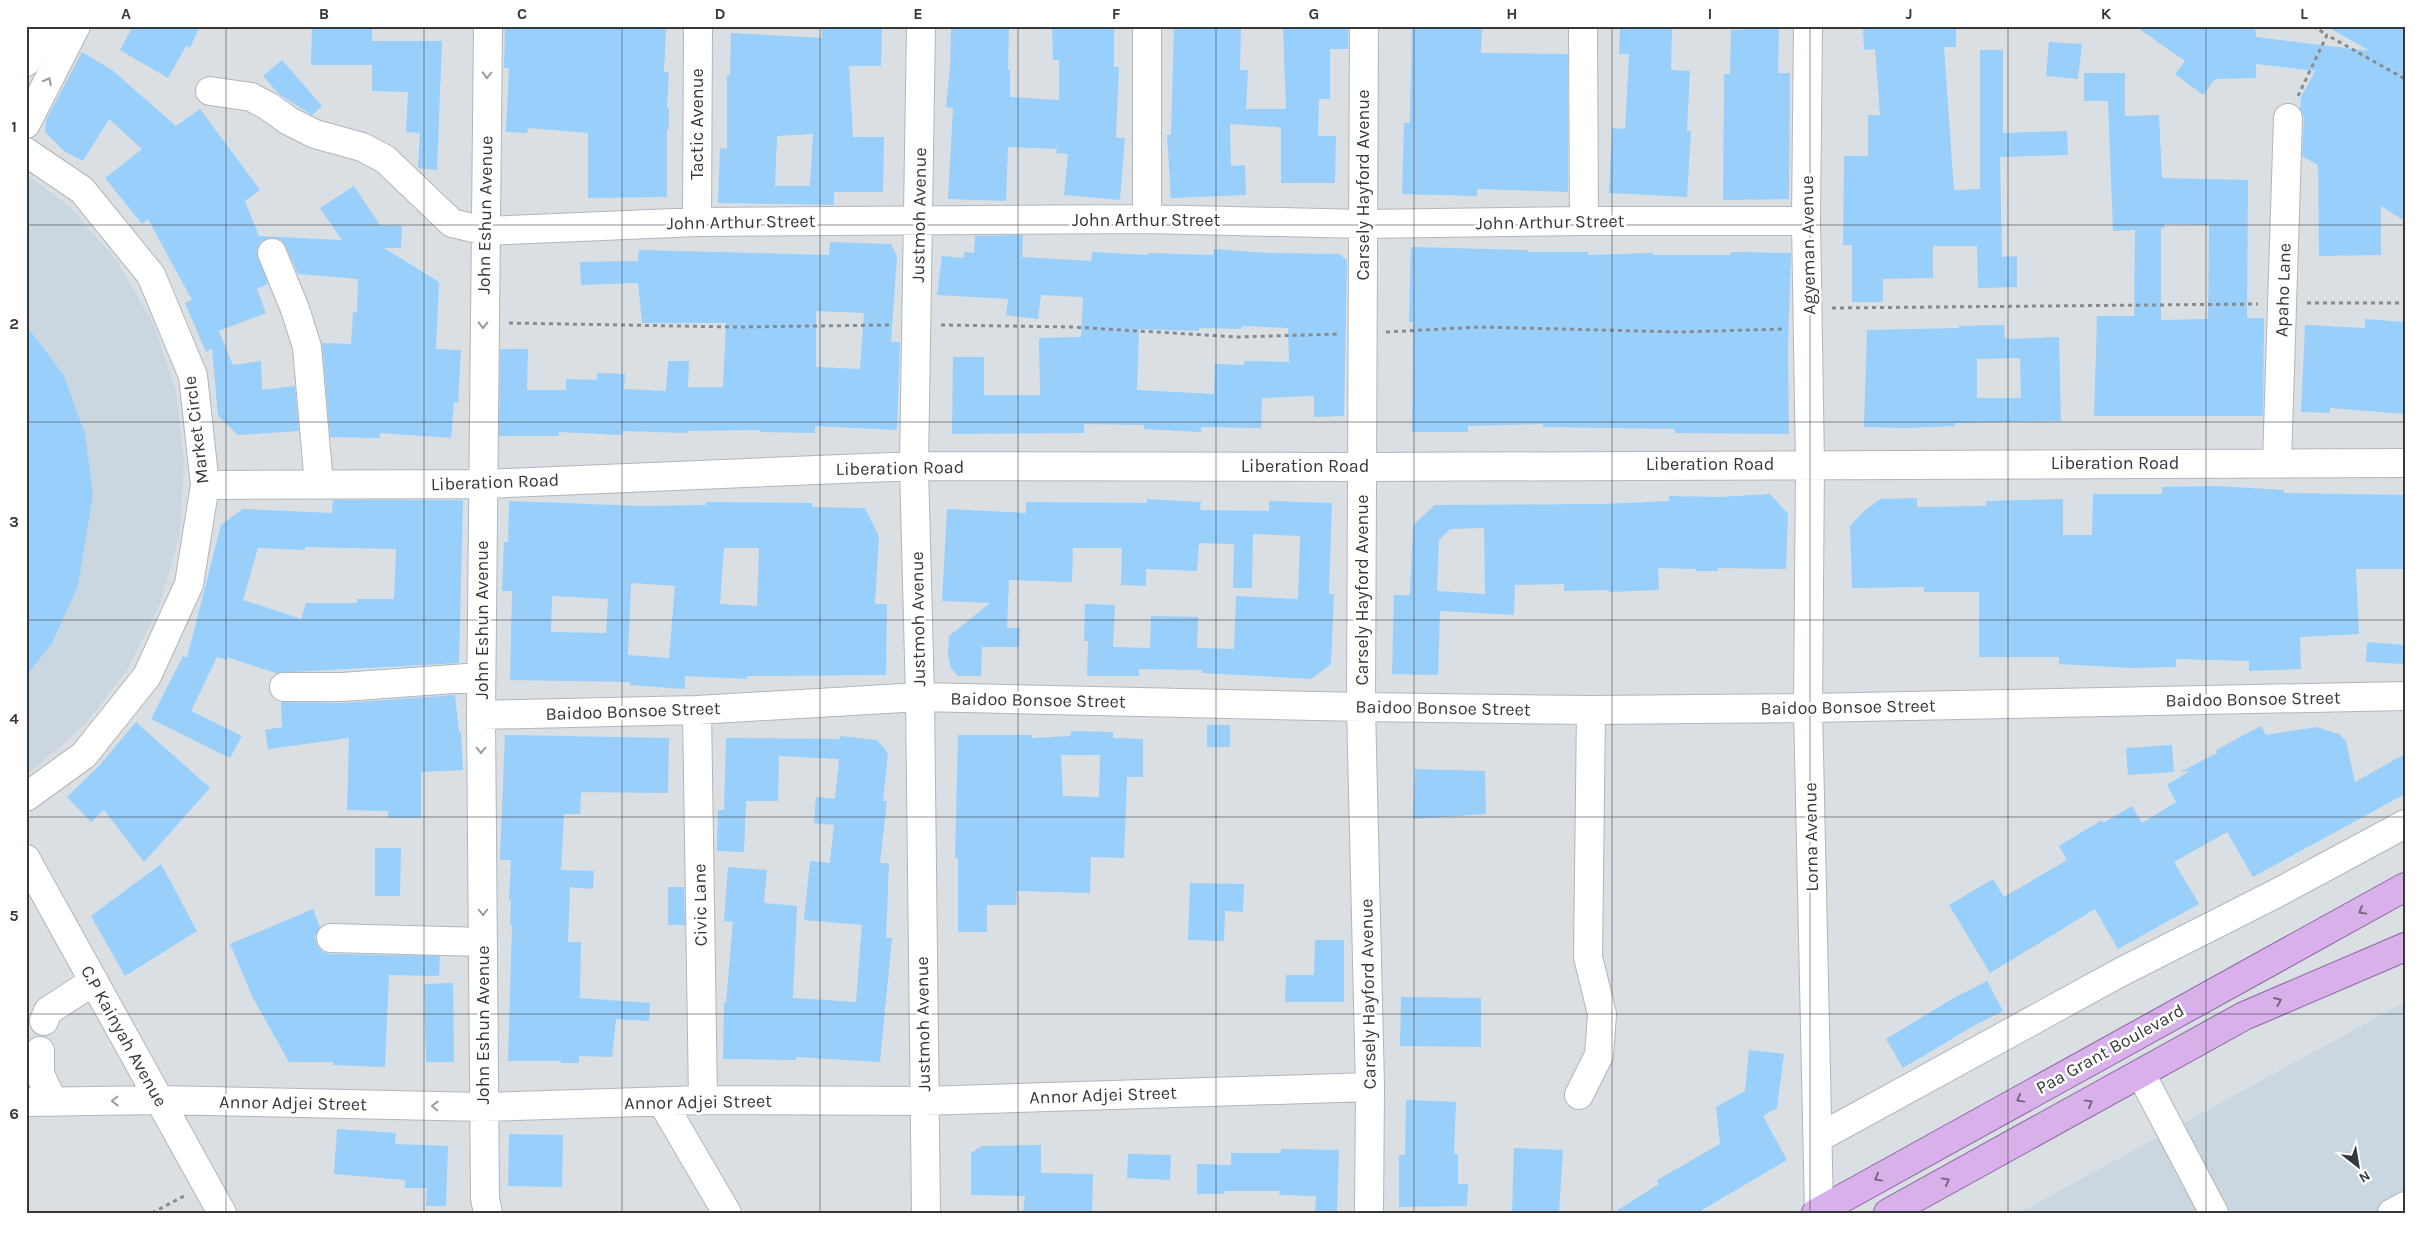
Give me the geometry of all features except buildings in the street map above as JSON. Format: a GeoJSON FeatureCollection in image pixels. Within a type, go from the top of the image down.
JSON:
{"type":"FeatureCollection","features":[{"type":"Feature","properties":{"kind":"main road","name":"Paa Grant Boulevard"},"geometry":{"type":"LineString","coordinates":[[1818,1212],[2405,887]]}},
{"type":"Feature","properties":{"kind":"main road","name":"Paa Grant Boulevard"},"geometry":{"type":"LineString","coordinates":[[1888,1213],[2244,1016],[2405,946]]}},
{"type":"Feature","properties":{"kind":"main road"},"geometry":{"type":"LineString","coordinates":[[2227,984],[2244,1016]]}},
{"type":"Feature","properties":{"kind":"street"},"geometry":{"type":"LineString","coordinates":[[26,62],[45,26]]}},
{"type":"Feature","properties":{"kind":"street"},"geometry":{"type":"LineString","coordinates":[[26,124],[76,26]]}},
{"type":"Feature","properties":{"kind":"street","name":"John Eshun Avenue"},"geometry":{"type":"LineString","coordinates":[[488,26],[483,325],[481,677],[485,1198],[488,1213]]}},
{"type":"Feature","properties":{"kind":"street","name":"Tactic Avenue"},"geometry":{"type":"LineString","coordinates":[[697,222],[698,26]]}},
{"type":"Feature","properties":{"kind":"street","name":"Justmoh Avenue"},"geometry":{"type":"LineString","coordinates":[[921,26],[920,220],[914,466],[920,697],[926,1213]]}},
{"type":"Feature","properties":{"kind":"street"},"geometry":{"type":"LineString","coordinates":[[1147,26],[1147,219]]}},
{"type":"Feature","properties":{"kind":"street","name":"Carsely Hayford Avenue"},"geometry":{"type":"LineString","coordinates":[[1364,26],[1361,707],[1370,1087],[1369,1213]]}},
{"type":"Feature","properties":{"kind":"street"},"geometry":{"type":"LineString","coordinates":[[1583,26],[1584,221]]}},
{"type":"Feature","properties":{"kind":"street","name":"Agyeman Avenue"},"geometry":{"type":"LineString","coordinates":[[1808,26],[1806,221],[1810,463]]}},
{"type":"Feature","properties":{"kind":"street","name":"John Arthur Street"},"geometry":{"type":"LineString","coordinates":[[210,91],[251,97],[289,121],[315,134],[362,147],[385,159],[452,222],[485,231],[697,222],[920,220],[1147,219],[1364,224],[1584,221],[1806,221]]}},
{"type":"Feature","properties":{"kind":"street","name":"Apaho Lane"},"geometry":{"type":"LineString","coordinates":[[2277,462],[2288,118]]}},
{"type":"Feature","properties":{"kind":"street","name":"Market Circle"},"geometry":{"type":"LineString","coordinates":[[26,152],[82,190],[151,275],[193,376],[205,485],[189,584],[147,676],[84,755],[26,797]]}},
{"type":"Feature","properties":{"kind":"street"},"geometry":{"type":"LineString","coordinates":[[272,253],[295,309],[307,348],[319,485]]}},
{"type":"Feature","properties":{"kind":"street","name":"Liberation Road"},"geometry":{"type":"LineString","coordinates":[[205,485],[482,484],[914,466],[1362,467],[1810,463],[2405,463]]}},
{"type":"Feature","properties":{"kind":"street","name":"Lorna Avenue"},"geometry":{"type":"LineString","coordinates":[[1810,463],[1808,708],[1818,1212]]}},
{"type":"Feature","properties":{"kind":"street"},"geometry":{"type":"LineString","coordinates":[[284,687],[342,687],[481,677]]}},
{"type":"Feature","properties":{"kind":"street","name":"Baidoo Bonsoe Street"},"geometry":{"type":"LineString","coordinates":[[481,714],[697,710],[920,697],[1591,710],[1808,708],[2405,696]]}},
{"type":"Feature","properties":{"kind":"street","name":"Civic Lane"},"geometry":{"type":"LineString","coordinates":[[697,710],[703,1100]]}},
{"type":"Feature","properties":{"kind":"street"},"geometry":{"type":"LineString","coordinates":[[1579,1095],[1599,1056],[1602,1014],[1588,957],[1591,710]]}},
{"type":"Feature","properties":{"kind":"street"},"geometry":{"type":"LineString","coordinates":[[1818,1138],[2121,972],[2277,893],[2405,824]]}},
{"type":"Feature","properties":{"kind":"street","name":"C.P Kainyah Avenue"},"geometry":{"type":"LineString","coordinates":[[26,858],[222,1213]]}},
{"type":"Feature","properties":{"kind":"street"},"geometry":{"type":"LineString","coordinates":[[331,938],[483,942]]}},
{"type":"Feature","properties":{"kind":"street"},"geometry":{"type":"LineString","coordinates":[[44,1021],[48,1011],[94,982]]}},
{"type":"Feature","properties":{"kind":"street"},"geometry":{"type":"LineString","coordinates":[[40,1051],[40,1074],[53,1102]]}},
{"type":"Feature","properties":{"kind":"street"},"geometry":{"type":"LineString","coordinates":[[2141,1074],[2214,1213]]}},
{"type":"Feature","properties":{"kind":"street","name":"Annor Adjei Street"},"geometry":{"type":"LineString","coordinates":[[26,1102],[159,1100],[484,1107],[703,1100],[924,1101],[1370,1087]]}},
{"type":"Feature","properties":{"kind":"street"},"geometry":{"type":"LineString","coordinates":[[662,1102],[726,1213]]}},
{"type":"Feature","properties":{"kind":"street"},"geometry":{"type":"LineString","coordinates":[[2392,1213],[2405,1206]]}},
{"type":"Feature","properties":{"kind":"path"},"geometry":{"type":"LineString","coordinates":[[2313,26],[2405,79]]}},
{"type":"Feature","properties":{"kind":"path"},"geometry":{"type":"LineString","coordinates":[[2288,118],[2327,35]]}},
{"type":"Feature","properties":{"kind":"path"},"geometry":{"type":"LineString","coordinates":[[483,325],[517,323],[736,327],[918,325],[1072,327],[1237,337],[1479,327],[1679,332],[1723,329],[1792,329],[1808,308],[2405,302]]}},
{"type":"Feature","properties":{"kind":"path"},"geometry":{"type":"LineString","coordinates":[[152,1213],[206,1184]]}},
{"type":"Feature","properties":{"kind":"shaded area"},"geometry":{"type":"Polygon","coordinates":[[[26,174],[70,207],[117,261],[153,323],[176,391],[184,463],[180,534],[160,604],[128,669],[84,726],[26,775],[26,174]]]}},
{"type":"Feature","properties":{"kind":"shaded area"},"geometry":{"type":"Polygon","coordinates":[[[2405,1002],[2405,1213],[2019,1213],[2405,1002]]]}}]}
